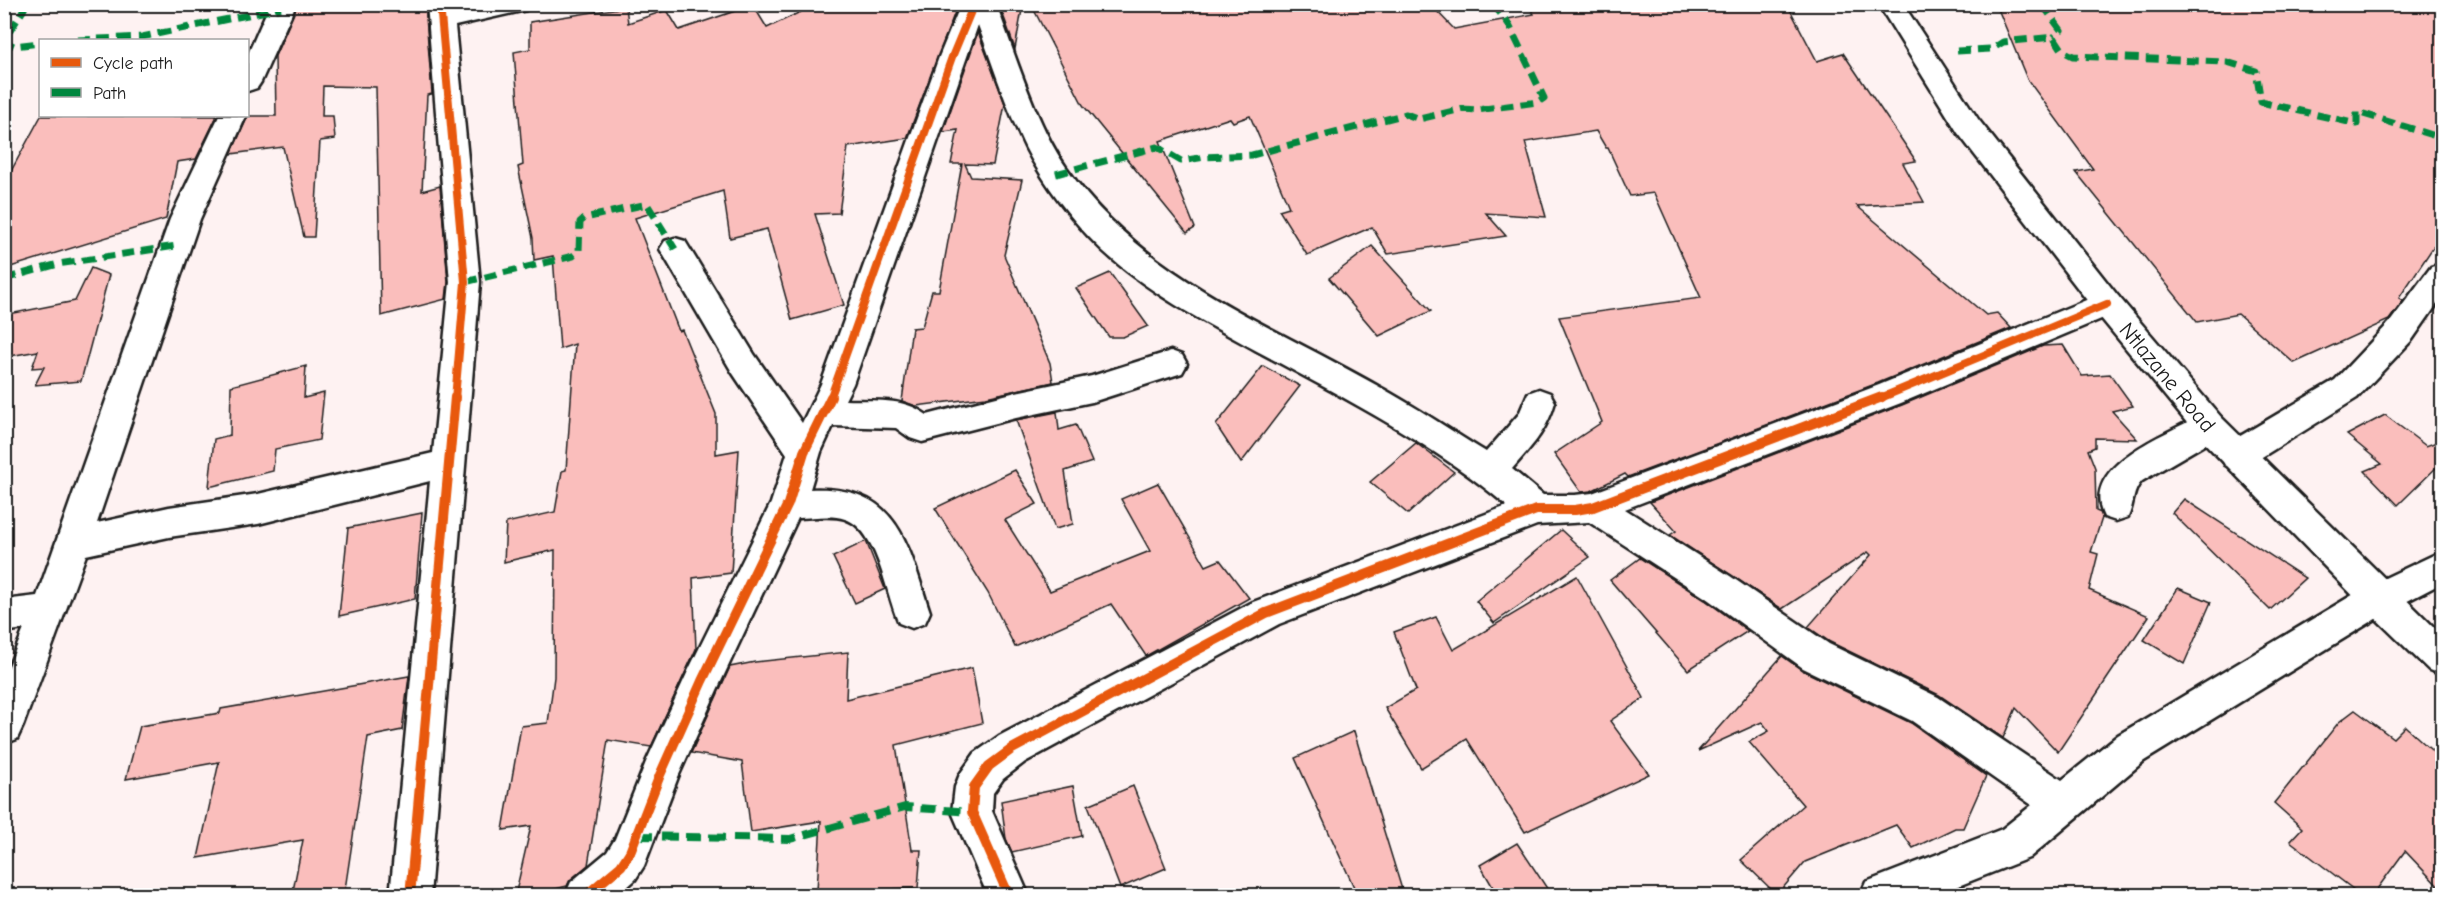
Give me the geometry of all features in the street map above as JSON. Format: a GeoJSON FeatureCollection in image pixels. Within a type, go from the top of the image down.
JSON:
{"type":"FeatureCollection","features":[{"type":"Feature","properties":{"kind":"street"},"geometry":{"type":"LineString","coordinates":[[410,896],[465,282],[441,13],[517,4]]}},
{"type":"Feature","properties":{"kind":"street"},"geometry":{"type":"LineString","coordinates":[[585,896],[621,866],[630,852],[660,775],[702,681],[788,504],[804,452],[837,384],[952,57],[974,4]]}},
{"type":"Feature","properties":{"kind":"street"},"geometry":{"type":"LineString","coordinates":[[982,4],[1034,137],[1056,174],[1099,229],[1143,267],[1218,315],[1367,395],[1490,471],[1536,510]]}},
{"type":"Feature","properties":{"kind":"street","name":"Ntlazane Road"},"geometry":{"type":"LineString","coordinates":[[1890,4],[1968,126],[2107,304],[2209,426],[2379,598],[2442,658]]}},
{"type":"Feature","properties":{"kind":"street"},"geometry":{"type":"LineString","coordinates":[[249,80],[289,6]]}},
{"type":"Feature","properties":{"kind":"street"},"geometry":{"type":"LineString","coordinates":[[4,726],[50,610],[185,219],[232,117]]}},
{"type":"Feature","properties":{"kind":"street"},"geometry":{"type":"LineString","coordinates":[[675,249],[743,363],[804,452]]}},
{"type":"Feature","properties":{"kind":"street"},"geometry":{"type":"LineString","coordinates":[[2237,455],[2346,389],[2401,331],[2442,275]]}},
{"type":"Feature","properties":{"kind":"street"},"geometry":{"type":"LineString","coordinates":[[1009,896],[972,812],[974,787],[989,766],[1012,749],[1266,613],[1536,510],[1575,510],[1593,507],[1890,394],[2107,304]]}},
{"type":"Feature","properties":{"kind":"street"},"geometry":{"type":"LineString","coordinates":[[823,413],[891,413],[903,415],[922,429],[1092,389],[1171,364]]}},
{"type":"Feature","properties":{"kind":"street"},"geometry":{"type":"LineString","coordinates":[[1490,471],[1534,420],[1539,402]]}},
{"type":"Feature","properties":{"kind":"street"},"geometry":{"type":"LineString","coordinates":[[2116,507],[2119,483],[2130,471],[2209,426]]}},
{"type":"Feature","properties":{"kind":"street"},"geometry":{"type":"LineString","coordinates":[[73,543],[169,522],[258,509],[449,464]]}},
{"type":"Feature","properties":{"kind":"street"},"geometry":{"type":"LineString","coordinates":[[788,504],[844,504],[864,510],[888,540],[912,612]]}},
{"type":"Feature","properties":{"kind":"street"},"geometry":{"type":"LineString","coordinates":[[1593,507],[1718,588],[1816,656],[1925,709],[2064,804]]}},
{"type":"Feature","properties":{"kind":"street"},"geometry":{"type":"LineString","coordinates":[[1880,896],[2015,844],[2131,748],[2379,598],[2442,566]]}},
{"type":"Feature","properties":{"kind":"street"},"geometry":{"type":"LineString","coordinates":[[4,616],[50,610]]}},
{"type":"Feature","properties":{"kind":"building"},"geometry":{"type":"Polygon","coordinates":[[[298,4],[425,4],[432,94],[427,95],[422,191],[440,186],[448,282],[446,299],[381,316],[376,87],[323,86],[322,116],[333,116],[335,139],[320,141],[314,237],[304,237],[283,147],[231,154],[248,117],[276,116],[275,56],[298,4]]]}},
{"type":"Feature","properties":{"kind":"building"},"geometry":{"type":"Polygon","coordinates":[[[817,4],[958,4],[907,138],[848,147],[839,213],[815,214],[844,305],[792,320],[767,229],[730,238],[723,191],[635,218],[679,331],[682,330],[716,414],[716,454],[739,450],[731,573],[693,578],[696,649],[651,747],[608,740],[588,865],[570,880],[567,886],[529,896],[515,896],[531,826],[503,830],[521,726],[548,723],[554,677],[555,550],[504,562],[506,523],[555,512],[562,471],[566,470],[575,344],[560,349],[553,256],[534,260],[533,238],[518,167],[523,165],[514,52],[530,49],[530,22],[626,7],[628,23],[667,10],[679,30],[753,5],[767,28],[817,4]]]}},
{"type":"Feature","properties":{"kind":"building"},"geometry":{"type":"Polygon","coordinates":[[[999,4],[1023,4],[1015,49],[1006,23],[999,4]]]}},
{"type":"Feature","properties":{"kind":"building"},"geometry":{"type":"Polygon","coordinates":[[[1031,4],[1430,4],[1454,29],[1534,14],[1528,4],[1787,4],[1817,61],[1843,53],[1916,161],[1903,163],[1924,202],[1857,206],[1986,315],[1997,313],[2011,328],[1878,383],[1628,477],[1625,474],[1591,491],[1581,492],[1554,454],[1602,422],[1559,317],[1701,298],[1654,193],[1630,196],[1608,148],[1596,131],[1525,142],[1546,217],[1486,213],[1506,236],[1388,254],[1372,227],[1307,255],[1279,210],[1289,207],[1250,116],[1233,122],[1230,118],[1160,141],[1195,228],[1187,233],[1083,105],[1031,4]]]}},
{"type":"Feature","properties":{"kind":"building"},"geometry":{"type":"Polygon","coordinates":[[[1996,4],[2442,4],[2442,234],[2399,298],[2403,301],[2389,320],[2294,363],[2238,314],[2197,322],[2076,172],[2093,169],[2027,79],[1996,4]]]}},
{"type":"Feature","properties":{"kind":"building"},"geometry":{"type":"Polygon","coordinates":[[[978,32],[1005,104],[993,165],[965,164],[971,177],[1022,180],[1004,255],[1050,363],[1053,382],[986,397],[916,406],[902,401],[912,328],[922,327],[932,291],[939,291],[962,164],[951,164],[958,130],[943,132],[978,32]]]}},
{"type":"Feature","properties":{"kind":"building"},"geometry":{"type":"Polygon","coordinates":[[[40,117],[217,117],[196,159],[177,162],[166,219],[4,269],[4,184],[40,117]]]}},
{"type":"Feature","properties":{"kind":"building"},"geometry":{"type":"Polygon","coordinates":[[[1372,246],[1431,311],[1379,336],[1329,278],[1372,246]]]}},
{"type":"Feature","properties":{"kind":"building"},"geometry":{"type":"Polygon","coordinates":[[[91,268],[109,275],[81,381],[35,385],[44,367],[32,368],[38,351],[4,357],[4,315],[75,301],[91,268]]]}},
{"type":"Feature","properties":{"kind":"building"},"geometry":{"type":"Polygon","coordinates":[[[1110,273],[1148,326],[1123,337],[1109,337],[1076,288],[1110,273]]]}},
{"type":"Feature","properties":{"kind":"building"},"geometry":{"type":"Polygon","coordinates":[[[2063,345],[2082,376],[2110,374],[2133,406],[2112,411],[2137,439],[2095,438],[2095,447],[2088,450],[2095,468],[2096,511],[2101,513],[2102,518],[2091,552],[2098,554],[2089,590],[2149,616],[2058,752],[2016,708],[2003,738],[1939,695],[1830,642],[1808,627],[1871,555],[1868,552],[1782,609],[1670,535],[1676,531],[1650,502],[1902,405],[2043,346],[2063,345]]]}},
{"type":"Feature","properties":{"kind":"building"},"geometry":{"type":"Polygon","coordinates":[[[306,366],[304,398],[324,393],[319,440],[275,449],[273,471],[209,487],[214,439],[230,435],[231,386],[306,366]]]}},
{"type":"Feature","properties":{"kind":"building"},"geometry":{"type":"Polygon","coordinates":[[[1263,366],[1300,386],[1241,463],[1216,425],[1263,366]]]}},
{"type":"Feature","properties":{"kind":"building"},"geometry":{"type":"Polygon","coordinates":[[[1057,412],[1059,430],[1076,425],[1092,462],[1065,471],[1073,524],[1055,529],[1016,420],[1057,412]]]}},
{"type":"Feature","properties":{"kind":"building"},"geometry":{"type":"Polygon","coordinates":[[[2385,415],[2426,446],[2442,440],[2442,462],[2398,505],[2365,471],[2382,464],[2347,435],[2385,415]]]}},
{"type":"Feature","properties":{"kind":"building"},"geometry":{"type":"Polygon","coordinates":[[[1416,443],[1454,472],[1408,514],[1370,482],[1416,443]]]}},
{"type":"Feature","properties":{"kind":"building"},"geometry":{"type":"Polygon","coordinates":[[[1015,470],[1037,504],[1005,520],[1050,591],[1150,551],[1121,499],[1158,483],[1206,566],[1220,560],[1249,598],[1146,656],[1111,604],[1015,647],[988,593],[935,508],[1015,470]]]}},
{"type":"Feature","properties":{"kind":"building"},"geometry":{"type":"Polygon","coordinates":[[[2184,499],[2305,578],[2270,610],[2172,513],[2184,499]]]}},
{"type":"Feature","properties":{"kind":"building"},"geometry":{"type":"Polygon","coordinates":[[[422,513],[415,599],[339,616],[348,528],[422,513]]]}},
{"type":"Feature","properties":{"kind":"building"},"geometry":{"type":"Polygon","coordinates":[[[1561,530],[1590,557],[1494,623],[1476,601],[1561,530]]]}},
{"type":"Feature","properties":{"kind":"building"},"geometry":{"type":"Polygon","coordinates":[[[866,541],[885,589],[855,603],[833,557],[866,541]]]}},
{"type":"Feature","properties":{"kind":"building"},"geometry":{"type":"Polygon","coordinates":[[[1640,558],[1748,631],[1688,670],[1610,580],[1640,558]]]}},
{"type":"Feature","properties":{"kind":"building"},"geometry":{"type":"Polygon","coordinates":[[[1577,576],[1644,698],[1610,721],[1649,774],[1525,832],[1467,739],[1421,768],[1385,708],[1416,690],[1394,632],[1436,617],[1453,650],[1577,576]]]}},
{"type":"Feature","properties":{"kind":"building"},"geometry":{"type":"Polygon","coordinates":[[[2178,588],[2211,602],[2184,664],[2144,640],[2178,588]]]}},
{"type":"Feature","properties":{"kind":"building"},"geometry":{"type":"Polygon","coordinates":[[[848,652],[846,699],[972,668],[982,723],[896,745],[912,850],[921,850],[918,888],[817,891],[821,821],[751,832],[742,762],[691,753],[730,667],[755,662],[848,652]]]}},
{"type":"Feature","properties":{"kind":"building"},"geometry":{"type":"Polygon","coordinates":[[[1782,656],[1802,670],[1911,723],[1986,776],[1963,828],[1955,828],[1913,848],[1896,825],[1805,862],[1777,895],[1741,860],[1803,805],[1749,742],[1769,731],[1762,722],[1698,751],[1782,656]]]}},
{"type":"Feature","properties":{"kind":"building"},"geometry":{"type":"Polygon","coordinates":[[[409,676],[402,730],[368,737],[344,896],[292,896],[303,840],[198,858],[219,762],[126,779],[140,726],[220,713],[221,709],[409,676]]]}},
{"type":"Feature","properties":{"kind":"building"},"geometry":{"type":"Polygon","coordinates":[[[2355,710],[2393,738],[2405,726],[2442,760],[2442,890],[2405,851],[2372,896],[2362,896],[2290,841],[2302,828],[2274,803],[2339,722],[2355,710]]]}},
{"type":"Feature","properties":{"kind":"building"},"geometry":{"type":"Polygon","coordinates":[[[1354,731],[1404,896],[1358,896],[1295,758],[1354,731]]]}},
{"type":"Feature","properties":{"kind":"building"},"geometry":{"type":"Polygon","coordinates":[[[1073,786],[1082,836],[1012,852],[1006,839],[1001,801],[1073,786]]]}},
{"type":"Feature","properties":{"kind":"building"},"geometry":{"type":"Polygon","coordinates":[[[1133,786],[1166,868],[1120,888],[1088,805],[1133,786]]]}},
{"type":"Feature","properties":{"kind":"building"},"geometry":{"type":"Polygon","coordinates":[[[1517,843],[1552,896],[1498,896],[1480,865],[1517,843]]]}},
{"type":"Feature","properties":{"kind":"marked path"},"geometry":{"type":"LineString","coordinates":[[20,4],[24,9],[6,37],[7,43],[14,46],[39,43]]}},
{"type":"Feature","properties":{"kind":"marked path"},"geometry":{"type":"LineString","coordinates":[[1056,174],[1157,147],[1181,161],[1205,157],[1252,155],[1406,114],[1419,119],[1462,109],[1477,110],[1538,102],[1544,98],[1508,23],[1493,4]]}},
{"type":"Feature","properties":{"kind":"marked path"},"geometry":{"type":"LineString","coordinates":[[2042,4],[2061,30],[2054,37]]}},
{"type":"Feature","properties":{"kind":"marked path"},"geometry":{"type":"LineString","coordinates":[[99,39],[142,37],[281,8]]}},
{"type":"Feature","properties":{"kind":"marked path"},"geometry":{"type":"LineString","coordinates":[[1957,51],[1992,49],[2003,42],[2054,37],[2063,51],[2073,56],[2227,62],[2256,71],[2261,102],[2357,124],[2357,112],[2442,138]]}},
{"type":"Feature","properties":{"kind":"marked path"},"geometry":{"type":"LineString","coordinates":[[465,282],[573,256],[579,251],[580,222],[585,218],[647,204],[675,249]]}},
{"type":"Feature","properties":{"kind":"marked path"},"geometry":{"type":"LineString","coordinates":[[4,279],[58,264],[176,246]]}},
{"type":"Feature","properties":{"kind":"marked path"},"geometry":{"type":"LineString","coordinates":[[637,836],[790,839],[905,807],[972,812]]}},
{"type":"Feature","properties":{"kind":"cycle path"},"geometry":{"type":"LineString","coordinates":[[410,896],[465,282],[440,4]]}},
{"type":"Feature","properties":{"kind":"cycle path"},"geometry":{"type":"LineString","coordinates":[[585,896],[621,866],[630,852],[660,775],[702,681],[788,504],[804,452],[837,384],[952,57],[974,4]]}},
{"type":"Feature","properties":{"kind":"cycle path"},"geometry":{"type":"LineString","coordinates":[[1009,896],[972,812],[974,787],[989,766],[1012,749],[1266,613],[1536,510],[1575,510],[1593,507],[1890,394],[2107,304]]}}]}
